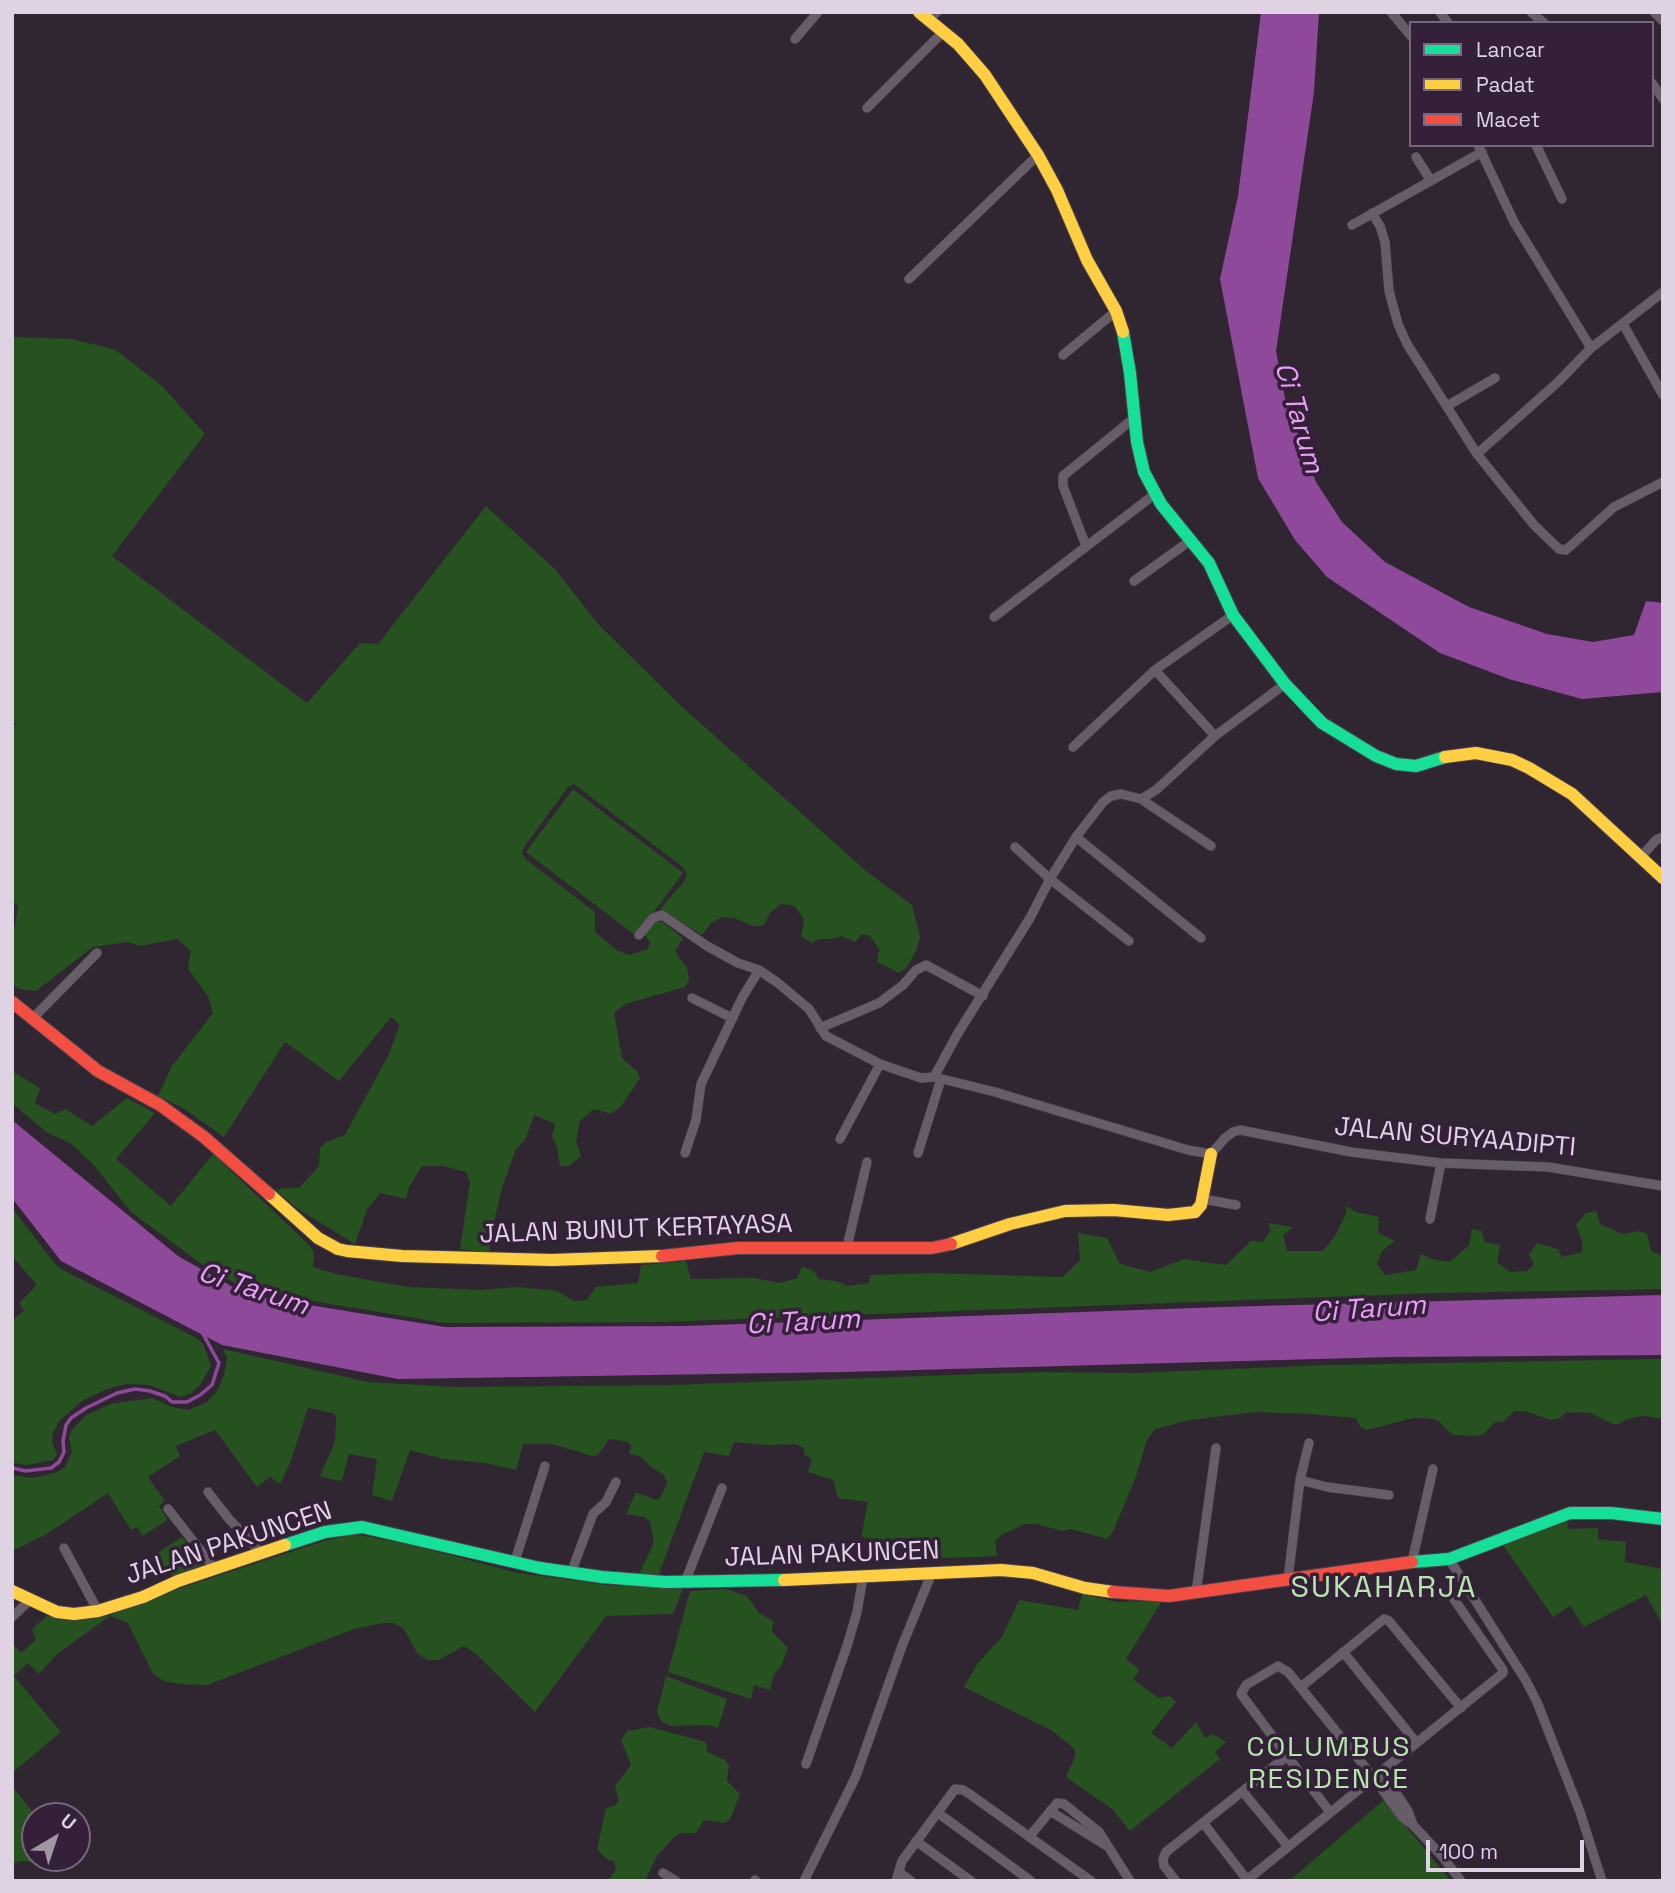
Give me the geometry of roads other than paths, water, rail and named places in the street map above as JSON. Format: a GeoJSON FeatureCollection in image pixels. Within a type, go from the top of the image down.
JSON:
{"type":"FeatureCollection","features":[{"type":"Feature","properties":{"kind":"street"},"geometry":{"type":"LineString","coordinates":[[795,39],[818,12]]}},
{"type":"Feature","properties":{"kind":"street"},"geometry":{"type":"LineString","coordinates":[[1391,12],[1409,34]]}},
{"type":"Feature","properties":{"kind":"street"},"geometry":{"type":"LineString","coordinates":[[1654,12],[1663,20]]}},
{"type":"Feature","properties":{"kind":"street"},"geometry":{"type":"LineString","coordinates":[[928,15],[942,33],[958,44],[985,75],[1038,155],[1057,190],[1087,260],[1116,311],[1124,335],[1133,419],[1144,472],[1155,494],[1209,563],[1233,615],[1285,684],[1322,723],[1366,750],[1396,764],[1416,766],[1453,755],[1476,753],[1512,760],[1529,768],[1572,794],[1663,878]]}},
{"type":"Feature","properties":{"kind":"street"},"geometry":{"type":"LineString","coordinates":[[867,108],[942,33]]}},
{"type":"Feature","properties":{"kind":"street"},"geometry":{"type":"LineString","coordinates":[[1537,147],[1562,199]]}},
{"type":"Feature","properties":{"kind":"street"},"geometry":{"type":"LineString","coordinates":[[1352,225],[1480,149],[1514,222],[1591,348]]}},
{"type":"Feature","properties":{"kind":"street"},"geometry":{"type":"LineString","coordinates":[[909,279],[1038,155]]}},
{"type":"Feature","properties":{"kind":"street"},"geometry":{"type":"LineString","coordinates":[[1416,157],[1430,181]]}},
{"type":"Feature","properties":{"kind":"street"},"geometry":{"type":"LineString","coordinates":[[1372,213],[1385,242],[1389,291],[1407,344],[1477,454],[1534,526],[1563,551],[1614,507],[1663,482]]}},
{"type":"Feature","properties":{"kind":"street"},"geometry":{"type":"LineString","coordinates":[[1477,454],[1558,382],[1591,348],[1663,292]]}},
{"type":"Feature","properties":{"kind":"street"},"geometry":{"type":"LineString","coordinates":[[1063,355],[1116,311]]}},
{"type":"Feature","properties":{"kind":"street"},"geometry":{"type":"LineString","coordinates":[[1623,324],[1663,395]]}},
{"type":"Feature","properties":{"kind":"street"},"geometry":{"type":"LineString","coordinates":[[1447,406],[1495,378]]}},
{"type":"Feature","properties":{"kind":"street"},"geometry":{"type":"LineString","coordinates":[[1086,546],[1063,486],[1063,477],[1133,419]]}},
{"type":"Feature","properties":{"kind":"street"},"geometry":{"type":"LineString","coordinates":[[994,617],[1155,494]]}},
{"type":"Feature","properties":{"kind":"street"},"geometry":{"type":"LineString","coordinates":[[1134,581],[1191,540]]}},
{"type":"Feature","properties":{"kind":"street"},"geometry":{"type":"LineString","coordinates":[[1073,747],[1155,670],[1233,615]]}},
{"type":"Feature","properties":{"kind":"street"},"geometry":{"type":"LineString","coordinates":[[1155,670],[1215,736]]}},
{"type":"Feature","properties":{"kind":"street"},"geometry":{"type":"LineString","coordinates":[[1141,799],[1156,790],[1215,736],[1285,684]]}},
{"type":"Feature","properties":{"kind":"street"},"geometry":{"type":"LineString","coordinates":[[918,1153],[937,1078],[958,1032],[983,996],[1076,837],[1103,802],[1111,796],[1121,794],[1141,799],[1210,846]]}},
{"type":"Feature","properties":{"kind":"street"},"geometry":{"type":"LineString","coordinates":[[1076,837],[1201,938]]}},
{"type":"Feature","properties":{"kind":"street"},"geometry":{"type":"LineString","coordinates":[[1640,858],[1656,840],[1663,837]]}},
{"type":"Feature","properties":{"kind":"street"},"geometry":{"type":"LineString","coordinates":[[1015,847],[1050,879],[1129,941]]}},
{"type":"Feature","properties":{"kind":"street"},"geometry":{"type":"LineString","coordinates":[[639,935],[653,918],[662,915],[707,947],[759,970],[804,1004],[826,1036],[880,1064],[921,1078],[937,1078],[995,1092],[1164,1143],[1211,1154],[1203,1199],[1236,1205]]}},
{"type":"Feature","properties":{"kind":"street"},"geometry":{"type":"LineString","coordinates":[[32,1019],[97,953]]}},
{"type":"Feature","properties":{"kind":"street"},"geometry":{"type":"LineString","coordinates":[[820,1028],[879,1003],[903,985],[916,970],[926,965],[983,996]]}},
{"type":"Feature","properties":{"kind":"street"},"geometry":{"type":"LineString","coordinates":[[685,1153],[696,1120],[701,1084],[732,1018],[759,970]]}},
{"type":"Feature","properties":{"kind":"street"},"geometry":{"type":"LineString","coordinates":[[692,998],[732,1018]]}},
{"type":"Feature","properties":{"kind":"street","name":"JALAN BUNUT KERTAYASA"},"geometry":{"type":"LineString","coordinates":[[12,1002],[98,1071],[160,1105],[204,1137],[305,1228],[338,1250],[402,1256],[552,1261],[654,1257],[738,1248],[908,1248],[946,1245],[1010,1224],[1065,1211],[1114,1209],[1168,1215],[1189,1214],[1195,1212],[1203,1199]]}},
{"type":"Feature","properties":{"kind":"street"},"geometry":{"type":"LineString","coordinates":[[840,1139],[880,1064]]}},
{"type":"Feature","properties":{"kind":"street","name":"JALAN SURYAADIPTI"},"geometry":{"type":"LineString","coordinates":[[1211,1154],[1225,1138],[1240,1130],[1351,1152],[1441,1163],[1548,1167],[1663,1186]]}},
{"type":"Feature","properties":{"kind":"street"},"geometry":{"type":"LineString","coordinates":[[847,1247],[867,1162]]}},
{"type":"Feature","properties":{"kind":"street"},"geometry":{"type":"LineString","coordinates":[[1430,1219],[1441,1163]]}},
{"type":"Feature","properties":{"kind":"street"},"geometry":{"type":"LineString","coordinates":[[1288,1579],[1300,1480],[1309,1443]]}},
{"type":"Feature","properties":{"kind":"street"},"geometry":{"type":"LineString","coordinates":[[1196,1593],[1216,1448]]}},
{"type":"Feature","properties":{"kind":"street"},"geometry":{"type":"LineString","coordinates":[[515,1561],[545,1466]]}},
{"type":"Feature","properties":{"kind":"street"},"geometry":{"type":"LineString","coordinates":[[1412,1562],[1433,1469]]}},
{"type":"Feature","properties":{"kind":"street"},"geometry":{"type":"LineString","coordinates":[[1300,1480],[1327,1487],[1389,1494]]}},
{"type":"Feature","properties":{"kind":"street"},"geometry":{"type":"LineString","coordinates":[[571,1573],[593,1514],[610,1497],[616,1482]]}},
{"type":"Feature","properties":{"kind":"street"},"geometry":{"type":"LineString","coordinates":[[685,1582],[722,1488]]}},
{"type":"Feature","properties":{"kind":"street"},"geometry":{"type":"LineString","coordinates":[[208,1492],[262,1554]]}},
{"type":"Feature","properties":{"kind":"street"},"geometry":{"type":"LineString","coordinates":[[168,1510],[215,1569]]}},
{"type":"Feature","properties":{"kind":"street","name":"JALAN PAKUNCEN"},"geometry":{"type":"LineString","coordinates":[[12,1591],[57,1612],[74,1614],[99,1611],[335,1530],[362,1527],[571,1573],[623,1579],[685,1582],[1002,1570],[1033,1573],[1085,1588],[1169,1596],[1449,1559],[1570,1513],[1611,1513],[1663,1519]]}},
{"type":"Feature","properties":{"kind":"street"},"geometry":{"type":"LineString","coordinates":[[64,1548],[99,1611]]}},
{"type":"Feature","properties":{"kind":"street"},"geometry":{"type":"LineString","coordinates":[[1449,1559],[1537,1702],[1580,1812],[1602,1881]]}},
{"type":"Feature","properties":{"kind":"street"},"geometry":{"type":"LineString","coordinates":[[804,1881],[856,1776],[902,1646],[931,1574]]}},
{"type":"Feature","properties":{"kind":"street"},"geometry":{"type":"LineString","coordinates":[[806,1764],[847,1646],[863,1577]]}},
{"type":"Feature","properties":{"kind":"street"},"geometry":{"type":"LineString","coordinates":[[1204,1824],[1248,1880],[1287,1845],[1500,1676],[1503,1670],[1451,1595]]}},
{"type":"Feature","properties":{"kind":"street"},"geometry":{"type":"LineString","coordinates":[[12,1617],[30,1600]]}},
{"type":"Feature","properties":{"kind":"street"},"geometry":{"type":"LineString","coordinates":[[1301,1687],[1380,1621],[1389,1620],[1461,1708]]}},
{"type":"Feature","properties":{"kind":"street"},"geometry":{"type":"LineString","coordinates":[[1343,1652],[1416,1742]]}},
{"type":"Feature","properties":{"kind":"street"},"geometry":{"type":"LineString","coordinates":[[1330,1812],[1241,1694],[1246,1685],[1278,1666],[1288,1672],[1378,1775],[1402,1817],[1413,1825],[1461,1881]]}},
{"type":"Feature","properties":{"kind":"street"},"geometry":{"type":"LineString","coordinates":[[1176,1881],[1164,1866],[1166,1852],[1287,1756]]}},
{"type":"Feature","properties":{"kind":"street"},"geometry":{"type":"LineString","coordinates":[[911,1881],[897,1876],[902,1861],[955,1789],[963,1790],[1091,1881]]}},
{"type":"Feature","properties":{"kind":"street"},"geometry":{"type":"LineString","coordinates":[[1243,1792],[1287,1845]]}},
{"type":"Feature","properties":{"kind":"street"},"geometry":{"type":"LineString","coordinates":[[1029,1837],[1057,1803],[1064,1804],[1099,1832],[1130,1881]]}},
{"type":"Feature","properties":{"kind":"street"},"geometry":{"type":"LineString","coordinates":[[938,1813],[1031,1881]]}},
{"type":"Feature","properties":{"kind":"street"},"geometry":{"type":"LineString","coordinates":[[916,1841],[971,1881]]}},
{"type":"Feature","properties":{"kind":"street"},"geometry":{"type":"LineString","coordinates":[[663,1873],[676,1881]]}},
{"type":"Feature","properties":{"kind":"water"},"geometry":{"type":"Polygon","coordinates":[[[1261,12],[1319,12],[1314,92],[1276,351],[1285,398],[1316,482],[1342,522],[1385,562],[1469,607],[1547,634],[1593,642],[1634,635],[1646,601],[1663,603],[1663,692],[1582,699],[1509,679],[1440,653],[1327,577],[1295,540],[1258,478],[1220,279],[1238,196],[1261,12]]]}},
{"type":"Feature","properties":{"kind":"water","name":"Ci Tarum"},"geometry":{"type":"Polygon","coordinates":[[[12,1120],[178,1256],[247,1295],[445,1327],[686,1326],[1663,1295],[1663,1355],[1390,1357],[842,1372],[398,1379],[222,1345],[61,1261],[12,1198],[12,1120]]]}},
{"type":"Feature","properties":{"kind":"waterway"},"geometry":{"type":"LineString","coordinates":[[12,1468],[26,1471],[51,1468],[59,1462],[64,1452],[66,1425],[71,1418],[117,1393],[135,1389],[150,1391],[165,1396],[172,1402],[187,1402],[200,1395],[212,1385],[219,1363],[203,1334]]}},
{"type":"Feature","properties":{"kind":"district","name":"SUKAHARJA"},"geometry":{"type":"Point","coordinates":[1384,1589]}},
{"type":"Feature","properties":{"kind":"district","name":"COLUMBUS RESIDENCE"},"geometry":{"type":"Point","coordinates":[1329,1764]}}]}
